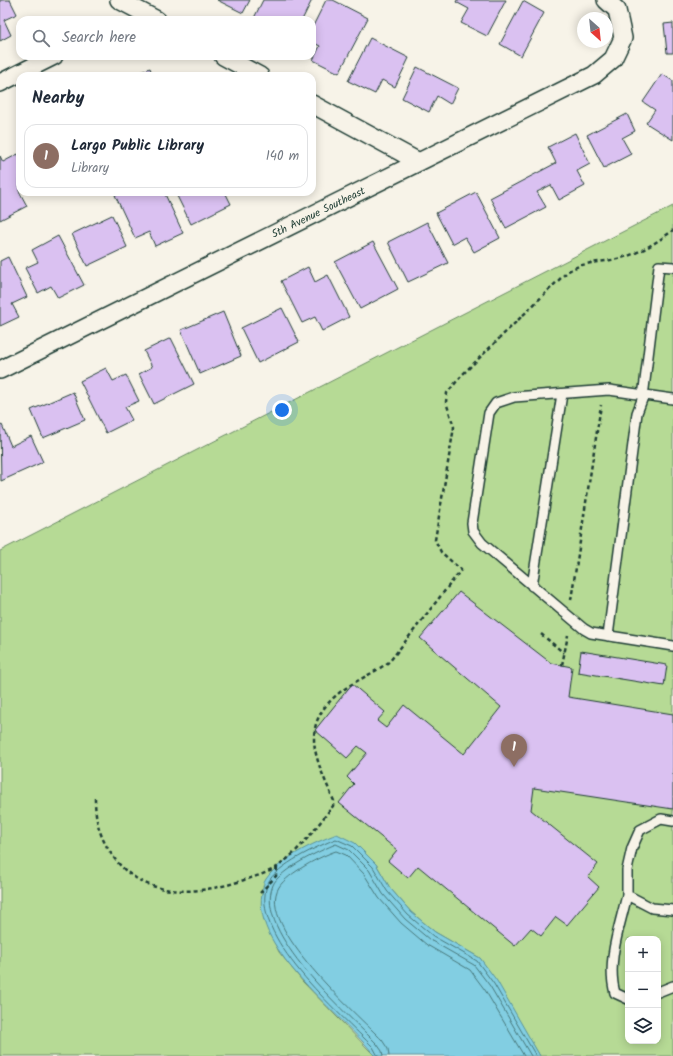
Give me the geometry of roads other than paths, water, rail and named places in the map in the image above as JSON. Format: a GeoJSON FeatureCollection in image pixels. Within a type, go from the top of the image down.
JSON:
{"type":"FeatureCollection","features":[{"type":"Feature","properties":{"kind":"street"},"geometry":{"type":"LineString","coordinates":[[119,0],[150,16]]}},
{"type":"Feature","properties":{"kind":"street","name":"5th Avenue Southeast"},"geometry":{"type":"LineString","coordinates":[[0,370],[594,75],[613,59],[623,38],[617,10],[606,0]]}},
{"type":"Feature","properties":{"kind":"street"},"geometry":{"type":"LineString","coordinates":[[22,72],[46,60]]}},
{"type":"Feature","properties":{"kind":"street"},"geometry":{"type":"LineString","coordinates":[[230,60],[253,72]]}},
{"type":"Feature","properties":{"kind":"street"},"geometry":{"type":"LineString","coordinates":[[0,83],[16,75]]}},
{"type":"Feature","properties":{"kind":"street"},"geometry":{"type":"LineString","coordinates":[[316,106],[419,162]]}},
{"type":"Feature","properties":{"kind":"lane"},"geometry":{"type":"LineString","coordinates":[[608,636],[637,413],[643,394],[659,266],[673,267]]}},
{"type":"Feature","properties":{"kind":"lane"},"geometry":{"type":"LineString","coordinates":[[673,399],[643,394],[602,391],[514,397],[496,403],[489,413],[473,515],[474,530],[482,543],[584,629],[591,633],[673,646]]}},
{"type":"Feature","properties":{"kind":"lane"},"geometry":{"type":"LineString","coordinates":[[532,586],[562,394]]}},
{"type":"Feature","properties":{"kind":"lane"},"geometry":{"type":"LineString","coordinates":[[625,998],[615,993],[612,981],[616,944],[627,895],[627,870],[632,848],[640,830],[660,819],[673,821]]}},
{"type":"Feature","properties":{"kind":"lane"},"geometry":{"type":"LineString","coordinates":[[627,895],[652,908],[673,910]]}},
{"type":"Feature","properties":{"kind":"lane"},"geometry":{"type":"LineString","coordinates":[[661,991],[673,986]]}},
{"type":"Feature","properties":{"kind":"water"},"geometry":{"type":"Polygon","coordinates":[[[337,834],[355,843],[376,864],[390,888],[411,912],[435,932],[480,958],[497,981],[540,1056],[375,1056],[303,981],[285,959],[271,938],[263,916],[262,894],[264,884],[272,871],[280,864],[298,852],[337,834]]]}},
{"type":"Feature","properties":{"kind":"place","name":"Largo Public Library"},"geometry":{"type":"Point","coordinates":[514,767]}}]}
